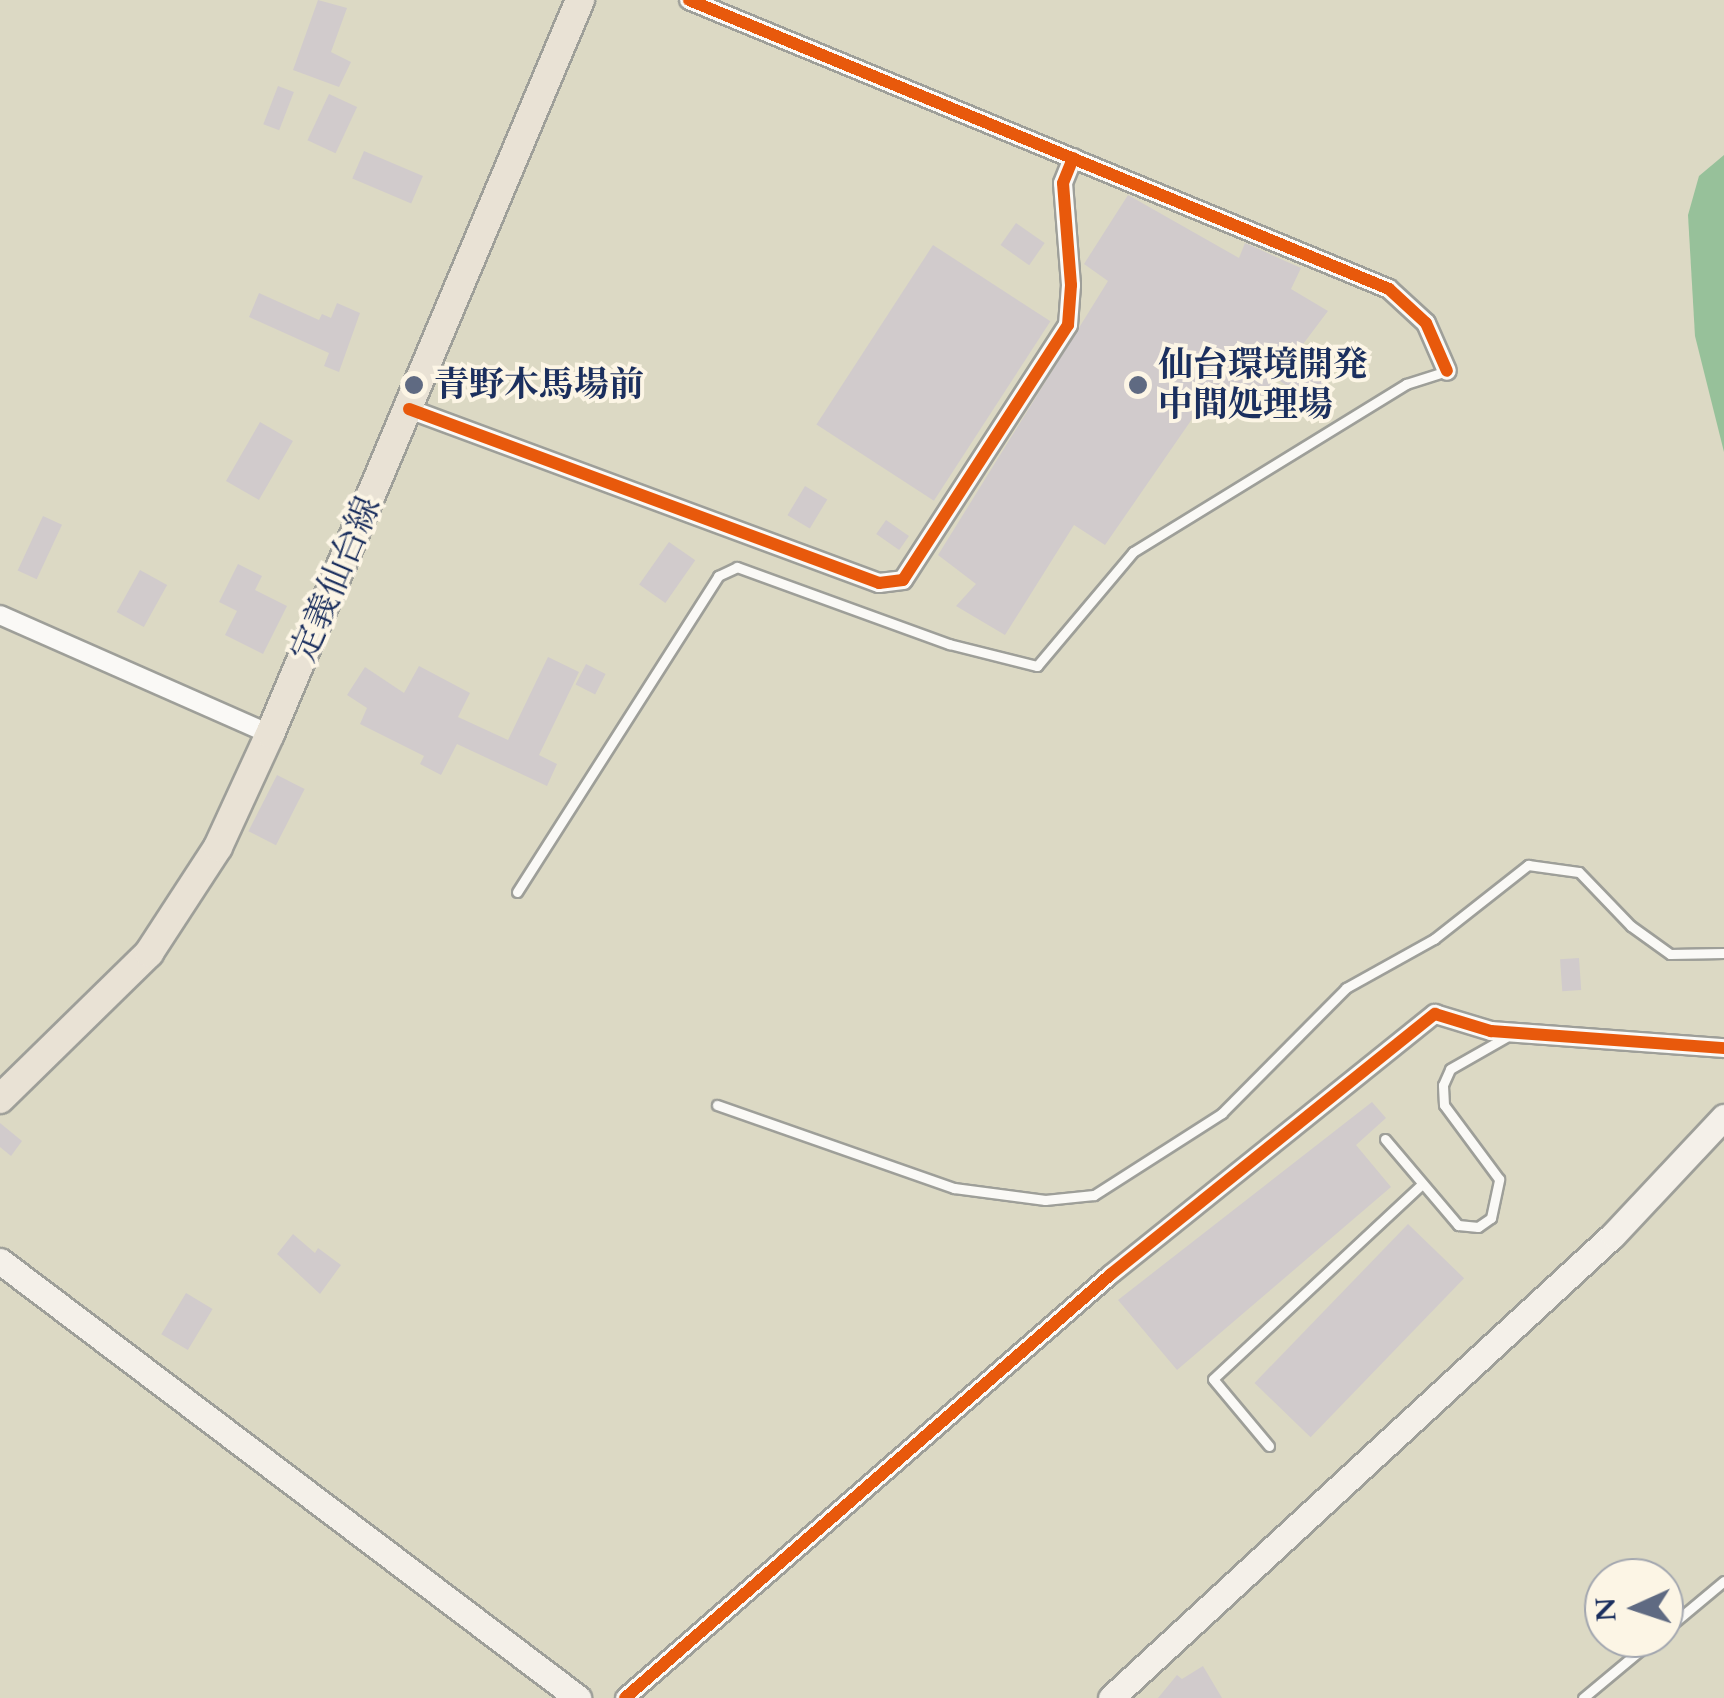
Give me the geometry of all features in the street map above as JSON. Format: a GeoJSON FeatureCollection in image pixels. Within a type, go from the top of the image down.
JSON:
{"type":"FeatureCollection","features":[{"type":"Feature","properties":{"kind":"main road","name":"定義仙台線"},"geometry":{"type":"LineString","coordinates":[[0,1099],[149,953],[200,881],[270,734],[580,0]]}},
{"type":"Feature","properties":{"kind":"street"},"geometry":{"type":"LineString","coordinates":[[689,0],[1389,289],[1426,323],[1447,371]]}},
{"type":"Feature","properties":{"kind":"street"},"geometry":{"type":"LineString","coordinates":[[409,409],[879,584],[903,580],[1068,325],[1071,285],[1063,184],[1073,158]]}},
{"type":"Feature","properties":{"kind":"street"},"geometry":{"type":"LineString","coordinates":[[0,615],[270,734]]}},
{"type":"Feature","properties":{"kind":"street"},"geometry":{"type":"LineString","coordinates":[[625,1698],[1110,1276],[1436,1014],[1514,1033],[1724,1048]]}},
{"type":"Feature","properties":{"kind":"street"},"geometry":{"type":"LineString","coordinates":[[1111,1698],[1613,1236],[1724,1117]]}},
{"type":"Feature","properties":{"kind":"street"},"geometry":{"type":"LineString","coordinates":[[0,1261],[190,1409],[578,1698]]}},
{"type":"Feature","properties":{"kind":"lane"},"geometry":{"type":"LineString","coordinates":[[518,892],[718,576],[737,566],[949,644],[1038,666],[1133,552],[1406,384],[1447,371]]}},
{"type":"Feature","properties":{"kind":"lane"},"geometry":{"type":"LineString","coordinates":[[717,1105],[954,1188],[1046,1200],[1094,1196],[1222,1112],[1346,988],[1434,939],[1528,865],[1580,872],[1632,926],[1670,954],[1724,953]]}},
{"type":"Feature","properties":{"kind":"lane"},"geometry":{"type":"LineString","coordinates":[[1385,1139],[1458,1225],[1478,1227],[1491,1218],[1499,1180],[1444,1105],[1444,1086],[1450,1069],[1467,1056],[1514,1033]]}},
{"type":"Feature","properties":{"kind":"lane"},"geometry":{"type":"LineString","coordinates":[[1269,1446],[1213,1378],[1421,1185]]}},
{"type":"Feature","properties":{"kind":"lane"},"geometry":{"type":"LineString","coordinates":[[1684,1613],[1724,1580]]}},
{"type":"Feature","properties":{"kind":"lane"},"geometry":{"type":"LineString","coordinates":[[1583,1698],[1631,1658]]}},
{"type":"Feature","properties":{"kind":"green space"},"geometry":{"type":"Polygon","coordinates":[[[1724,155],[1724,452],[1695,336],[1688,215],[1699,176],[1724,155]]]}},
{"type":"Feature","properties":{"kind":"building"},"geometry":{"type":"Polygon","coordinates":[[[318,0],[347,8],[331,52],[351,62],[339,87],[293,70],[318,0]]]}},
{"type":"Feature","properties":{"kind":"building"},"geometry":{"type":"Polygon","coordinates":[[[278,86],[294,92],[279,130],[263,124],[278,86]]]}},
{"type":"Feature","properties":{"kind":"building"},"geometry":{"type":"Polygon","coordinates":[[[329,94],[357,107],[336,153],[307,140],[329,94]]]}},
{"type":"Feature","properties":{"kind":"building"},"geometry":{"type":"Polygon","coordinates":[[[364,151],[423,176],[411,204],[352,179],[364,151]]]}},
{"type":"Feature","properties":{"kind":"building"},"geometry":{"type":"Polygon","coordinates":[[[1128,195],[1239,258],[1245,243],[1301,268],[1291,289],[1328,311],[1291,360],[1327,385],[1314,404],[1277,379],[1247,419],[1210,393],[1105,545],[1074,525],[1005,635],[956,606],[976,584],[938,555],[1108,281],[1084,264],[1128,195]]]}},
{"type":"Feature","properties":{"kind":"building"},"geometry":{"type":"Polygon","coordinates":[[[1016,223],[1045,243],[1029,265],[1001,245],[1016,223]]]}},
{"type":"Feature","properties":{"kind":"building"},"geometry":{"type":"Polygon","coordinates":[[[933,245],[1050,321],[934,501],[816,424],[933,245]]]}},
{"type":"Feature","properties":{"kind":"building"},"geometry":{"type":"Polygon","coordinates":[[[259,293],[319,320],[322,314],[331,318],[337,303],[360,313],[339,372],[324,366],[329,353],[249,317],[259,293]]]}},
{"type":"Feature","properties":{"kind":"building"},"geometry":{"type":"Polygon","coordinates":[[[260,422],[293,441],[259,500],[226,481],[260,422]]]}},
{"type":"Feature","properties":{"kind":"building"},"geometry":{"type":"Polygon","coordinates":[[[805,486],[827,499],[810,529],[787,515],[805,486]]]}},
{"type":"Feature","properties":{"kind":"building"},"geometry":{"type":"Polygon","coordinates":[[[43,516],[62,525],[37,579],[18,570],[43,516]]]}},
{"type":"Feature","properties":{"kind":"building"},"geometry":{"type":"Polygon","coordinates":[[[886,520],[909,536],[899,550],[876,534],[886,520]]]}},
{"type":"Feature","properties":{"kind":"building"},"geometry":{"type":"Polygon","coordinates":[[[669,542],[695,560],[665,603],[639,585],[669,542]]]}},
{"type":"Feature","properties":{"kind":"building"},"geometry":{"type":"Polygon","coordinates":[[[238,564],[262,576],[255,590],[287,606],[263,654],[225,635],[237,611],[219,602],[238,564]]]}},
{"type":"Feature","properties":{"kind":"building"},"geometry":{"type":"Polygon","coordinates":[[[140,570],[167,585],[144,627],[117,612],[140,570]]]}},
{"type":"Feature","properties":{"kind":"building"},"geometry":{"type":"Polygon","coordinates":[[[548,657],[579,672],[539,755],[557,764],[547,786],[457,744],[441,775],[420,764],[424,756],[360,724],[367,708],[347,695],[365,667],[404,693],[419,666],[470,693],[458,717],[508,740],[548,657]]]}},
{"type":"Feature","properties":{"kind":"building"},"geometry":{"type":"Polygon","coordinates":[[[586,664],[606,674],[595,694],[576,684],[586,664]]]}},
{"type":"Feature","properties":{"kind":"building"},"geometry":{"type":"Polygon","coordinates":[[[277,775],[305,789],[276,845],[248,831],[277,775]]]}},
{"type":"Feature","properties":{"kind":"building"},"geometry":{"type":"Polygon","coordinates":[[[1579,958],[1581,990],[1562,991],[1560,959],[1579,958]]]}},
{"type":"Feature","properties":{"kind":"building"},"geometry":{"type":"Polygon","coordinates":[[[1372,1102],[1386,1118],[1356,1145],[1391,1187],[1177,1370],[1118,1300],[1372,1102]]]}},
{"type":"Feature","properties":{"kind":"building"},"geometry":{"type":"Polygon","coordinates":[[[0,1123],[22,1141],[11,1156],[0,1147],[0,1123]]]}},
{"type":"Feature","properties":{"kind":"building"},"geometry":{"type":"Polygon","coordinates":[[[1408,1224],[1464,1278],[1311,1437],[1254,1383],[1408,1224]]]}},
{"type":"Feature","properties":{"kind":"building"},"geometry":{"type":"Polygon","coordinates":[[[293,1234],[315,1253],[318,1248],[341,1265],[320,1294],[277,1254],[293,1234]]]}},
{"type":"Feature","properties":{"kind":"building"},"geometry":{"type":"Polygon","coordinates":[[[186,1293],[213,1309],[188,1350],[161,1334],[186,1293]]]}},
{"type":"Feature","properties":{"kind":"building"},"geometry":{"type":"Polygon","coordinates":[[[1203,1666],[1222,1698],[1158,1698],[1177,1675],[1182,1679],[1203,1666]]]}},
{"type":"Feature","properties":{"kind":"cycle path"},"geometry":{"type":"LineString","coordinates":[[689,0],[1389,289],[1426,323],[1447,371]]}},
{"type":"Feature","properties":{"kind":"cycle path"},"geometry":{"type":"LineString","coordinates":[[409,409],[879,583],[903,580],[1068,325],[1071,285],[1063,183],[1073,158]]}},
{"type":"Feature","properties":{"kind":"cycle path"},"geometry":{"type":"LineString","coordinates":[[625,1698],[1110,1275],[1435,1014],[1491,1031],[1724,1048]]}},
{"type":"Feature","properties":{"kind":"place","name":"青野木馬場前"},"geometry":{"type":"Point","coordinates":[414,385]}},
{"type":"Feature","properties":{"kind":"place","name":"仙台環境開発 中間処理場"},"geometry":{"type":"Point","coordinates":[1138,385]}}]}
